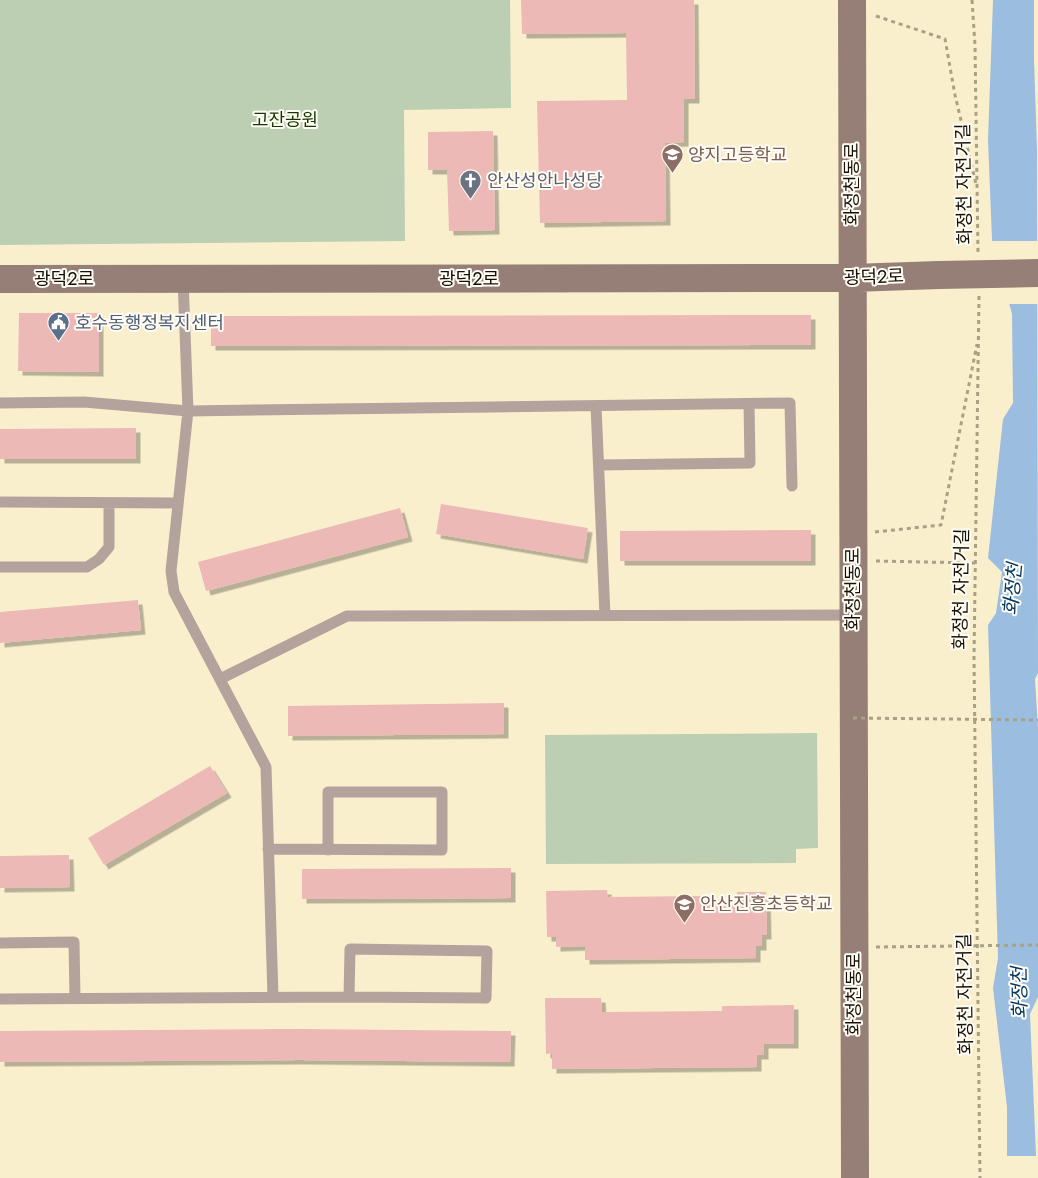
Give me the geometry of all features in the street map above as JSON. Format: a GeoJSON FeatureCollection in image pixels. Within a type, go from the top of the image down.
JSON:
{"type":"FeatureCollection","features":[{"type":"Feature","properties":{"kind":"street","name":"화정천동로"},"geometry":{"type":"LineString","coordinates":[[852,4],[854,1178]]}},
{"type":"Feature","properties":{"kind":"street","name":"광덕2로"},"geometry":{"type":"LineString","coordinates":[[0,279],[852,278],[1038,273]]}},
{"type":"Feature","properties":{"kind":"lane"},"geometry":{"type":"LineString","coordinates":[[183,279],[188,411],[171,571],[174,592],[266,767],[273,997]]}},
{"type":"Feature","properties":{"kind":"lane"},"geometry":{"type":"LineString","coordinates":[[0,403],[84,402],[188,411],[790,403],[792,486]]}},
{"type":"Feature","properties":{"kind":"lane"},"geometry":{"type":"LineString","coordinates":[[599,465],[750,463],[750,404]]}},
{"type":"Feature","properties":{"kind":"lane"},"geometry":{"type":"LineString","coordinates":[[596,406],[605,616]]}},
{"type":"Feature","properties":{"kind":"lane"},"geometry":{"type":"LineString","coordinates":[[0,502],[178,503]]}},
{"type":"Feature","properties":{"kind":"lane"},"geometry":{"type":"LineString","coordinates":[[0,567],[87,567],[99,559],[109,547],[109,503]]}},
{"type":"Feature","properties":{"kind":"lane"},"geometry":{"type":"LineString","coordinates":[[220,679],[347,616],[853,615]]}},
{"type":"Feature","properties":{"kind":"lane"},"geometry":{"type":"LineString","coordinates":[[268,849],[328,850],[442,850],[442,792],[328,792],[328,850]]}},
{"type":"Feature","properties":{"kind":"lane"},"geometry":{"type":"LineString","coordinates":[[0,943],[74,942],[75,998]]}},
{"type":"Feature","properties":{"kind":"lane"},"geometry":{"type":"LineString","coordinates":[[0,1000],[349,996],[486,998],[487,951],[350,949],[349,996]]}},
{"type":"Feature","properties":{"kind":"path","name":"화정천 자전거길"},"geometry":{"type":"LineString","coordinates":[[972,0],[975,45],[978,259]]}},
{"type":"Feature","properties":{"kind":"path"},"geometry":{"type":"LineString","coordinates":[[852,4],[944,39],[978,192]]}},
{"type":"Feature","properties":{"kind":"path","name":"화정천 자전거길"},"geometry":{"type":"LineString","coordinates":[[979,288],[974,658],[980,1178]]}},
{"type":"Feature","properties":{"kind":"path"},"geometry":{"type":"LineString","coordinates":[[853,534],[941,526],[979,336]]}},
{"type":"Feature","properties":{"kind":"path"},"geometry":{"type":"LineString","coordinates":[[853,560],[976,563]]}},
{"type":"Feature","properties":{"kind":"path"},"geometry":{"type":"LineString","coordinates":[[853,718],[1038,720]]}},
{"type":"Feature","properties":{"kind":"path"},"geometry":{"type":"LineString","coordinates":[[854,947],[1038,946]]}},
{"type":"Feature","properties":{"kind":"green space","name":"고잔공원"},"geometry":{"type":"Polygon","coordinates":[[[0,0],[510,0],[511,108],[404,110],[405,241],[0,245],[0,0]]]}},
{"type":"Feature","properties":{"kind":"green space"},"geometry":{"type":"Polygon","coordinates":[[[817,733],[818,848],[796,849],[796,863],[546,864],[545,735],[817,733]]]}},
{"type":"Feature","properties":{"kind":"water","name":"화정천"},"geometry":{"type":"Polygon","coordinates":[[[993,0],[1034,0],[1037,149],[1038,673],[1035,679],[1038,728],[1038,997],[1030,1014],[1037,1178],[1007,1178],[1007,1107],[993,988],[998,958],[988,625],[996,613],[1002,572],[988,558],[1003,419],[1013,403],[1012,314],[992,240],[988,140],[993,0]]]}},
{"type":"Feature","properties":{"kind":"pier"},"geometry":{"type":"Polygon","coordinates":[[[990,241],[1038,241],[1038,304],[1006,304],[990,241]]]}},
{"type":"Feature","properties":{"kind":"pier"},"geometry":{"type":"Polygon","coordinates":[[[1004,1156],[1038,1156],[1038,1178],[1004,1178],[1004,1156]]]}},
{"type":"Feature","properties":{"kind":"building","name":"양지고등학교"},"geometry":{"type":"Polygon","coordinates":[[[521,0],[694,0],[695,99],[684,99],[684,142],[665,143],[666,221],[540,223],[537,101],[627,100],[626,33],[522,34],[521,0]]]}},
{"type":"Feature","properties":{"kind":"building","name":"안산성안나성당"},"geometry":{"type":"Polygon","coordinates":[[[493,131],[495,230],[449,231],[447,170],[428,170],[428,132],[493,131]]]}},
{"type":"Feature","properties":{"kind":"building","name":"호수동행정복지센터"},"geometry":{"type":"Polygon","coordinates":[[[19,313],[99,313],[99,372],[18,371],[19,313]]]}},
{"type":"Feature","properties":{"kind":"building"},"geometry":{"type":"Polygon","coordinates":[[[811,315],[811,345],[211,346],[211,316],[811,315]]]}},
{"type":"Feature","properties":{"kind":"building"},"geometry":{"type":"Polygon","coordinates":[[[136,428],[136,459],[0,459],[0,429],[136,428]]]}},
{"type":"Feature","properties":{"kind":"building"},"geometry":{"type":"Polygon","coordinates":[[[441,504],[588,528],[583,559],[436,534],[441,504]]]}},
{"type":"Feature","properties":{"kind":"building"},"geometry":{"type":"Polygon","coordinates":[[[400,508],[408,537],[206,591],[198,562],[400,508]]]}},
{"type":"Feature","properties":{"kind":"building"},"geometry":{"type":"Polygon","coordinates":[[[811,530],[811,561],[620,561],[620,531],[811,530]]]}},
{"type":"Feature","properties":{"kind":"building"},"geometry":{"type":"Polygon","coordinates":[[[138,600],[141,630],[0,643],[0,612],[138,600]]]}},
{"type":"Feature","properties":{"kind":"building"},"geometry":{"type":"Polygon","coordinates":[[[504,703],[504,734],[288,736],[288,706],[504,703]]]}},
{"type":"Feature","properties":{"kind":"building"},"geometry":{"type":"Polygon","coordinates":[[[210,766],[227,793],[104,865],[88,838],[210,766]]]}},
{"type":"Feature","properties":{"kind":"building"},"geometry":{"type":"Polygon","coordinates":[[[69,855],[70,887],[0,888],[0,856],[69,855]]]}},
{"type":"Feature","properties":{"kind":"building"},"geometry":{"type":"Polygon","coordinates":[[[511,868],[511,898],[302,899],[302,869],[511,868]]]}},
{"type":"Feature","properties":{"kind":"building","name":"안산진흥초등학교"},"geometry":{"type":"Polygon","coordinates":[[[607,890],[608,897],[700,896],[700,902],[737,901],[737,892],[766,892],[767,935],[762,935],[762,946],[756,946],[756,958],[585,960],[585,946],[556,947],[556,937],[547,937],[546,891],[607,890]]]}},
{"type":"Feature","properties":{"kind":"building"},"geometry":{"type":"Polygon","coordinates":[[[545,998],[601,998],[602,1012],[722,1011],[722,1006],[794,1005],[794,1044],[764,1044],[764,1055],[757,1055],[757,1067],[552,1069],[552,1053],[546,1054],[545,998]]]}},
{"type":"Feature","properties":{"kind":"building"},"geometry":{"type":"Polygon","coordinates":[[[300,1029],[511,1031],[510,1062],[301,1060],[0,1062],[0,1031],[300,1029]]]}},
{"type":"Feature","properties":{"kind":"place","name":"양지고등학교"},"geometry":{"type":"Point","coordinates":[672,174]}},
{"type":"Feature","properties":{"kind":"place","name":"안산성안나성당"},"geometry":{"type":"Point","coordinates":[471,200]}},
{"type":"Feature","properties":{"kind":"place","name":"호수동행정복지센터"},"geometry":{"type":"Point","coordinates":[59,342]}},
{"type":"Feature","properties":{"kind":"place","name":"안산진흥초등학교"},"geometry":{"type":"Point","coordinates":[684,923]}}]}
